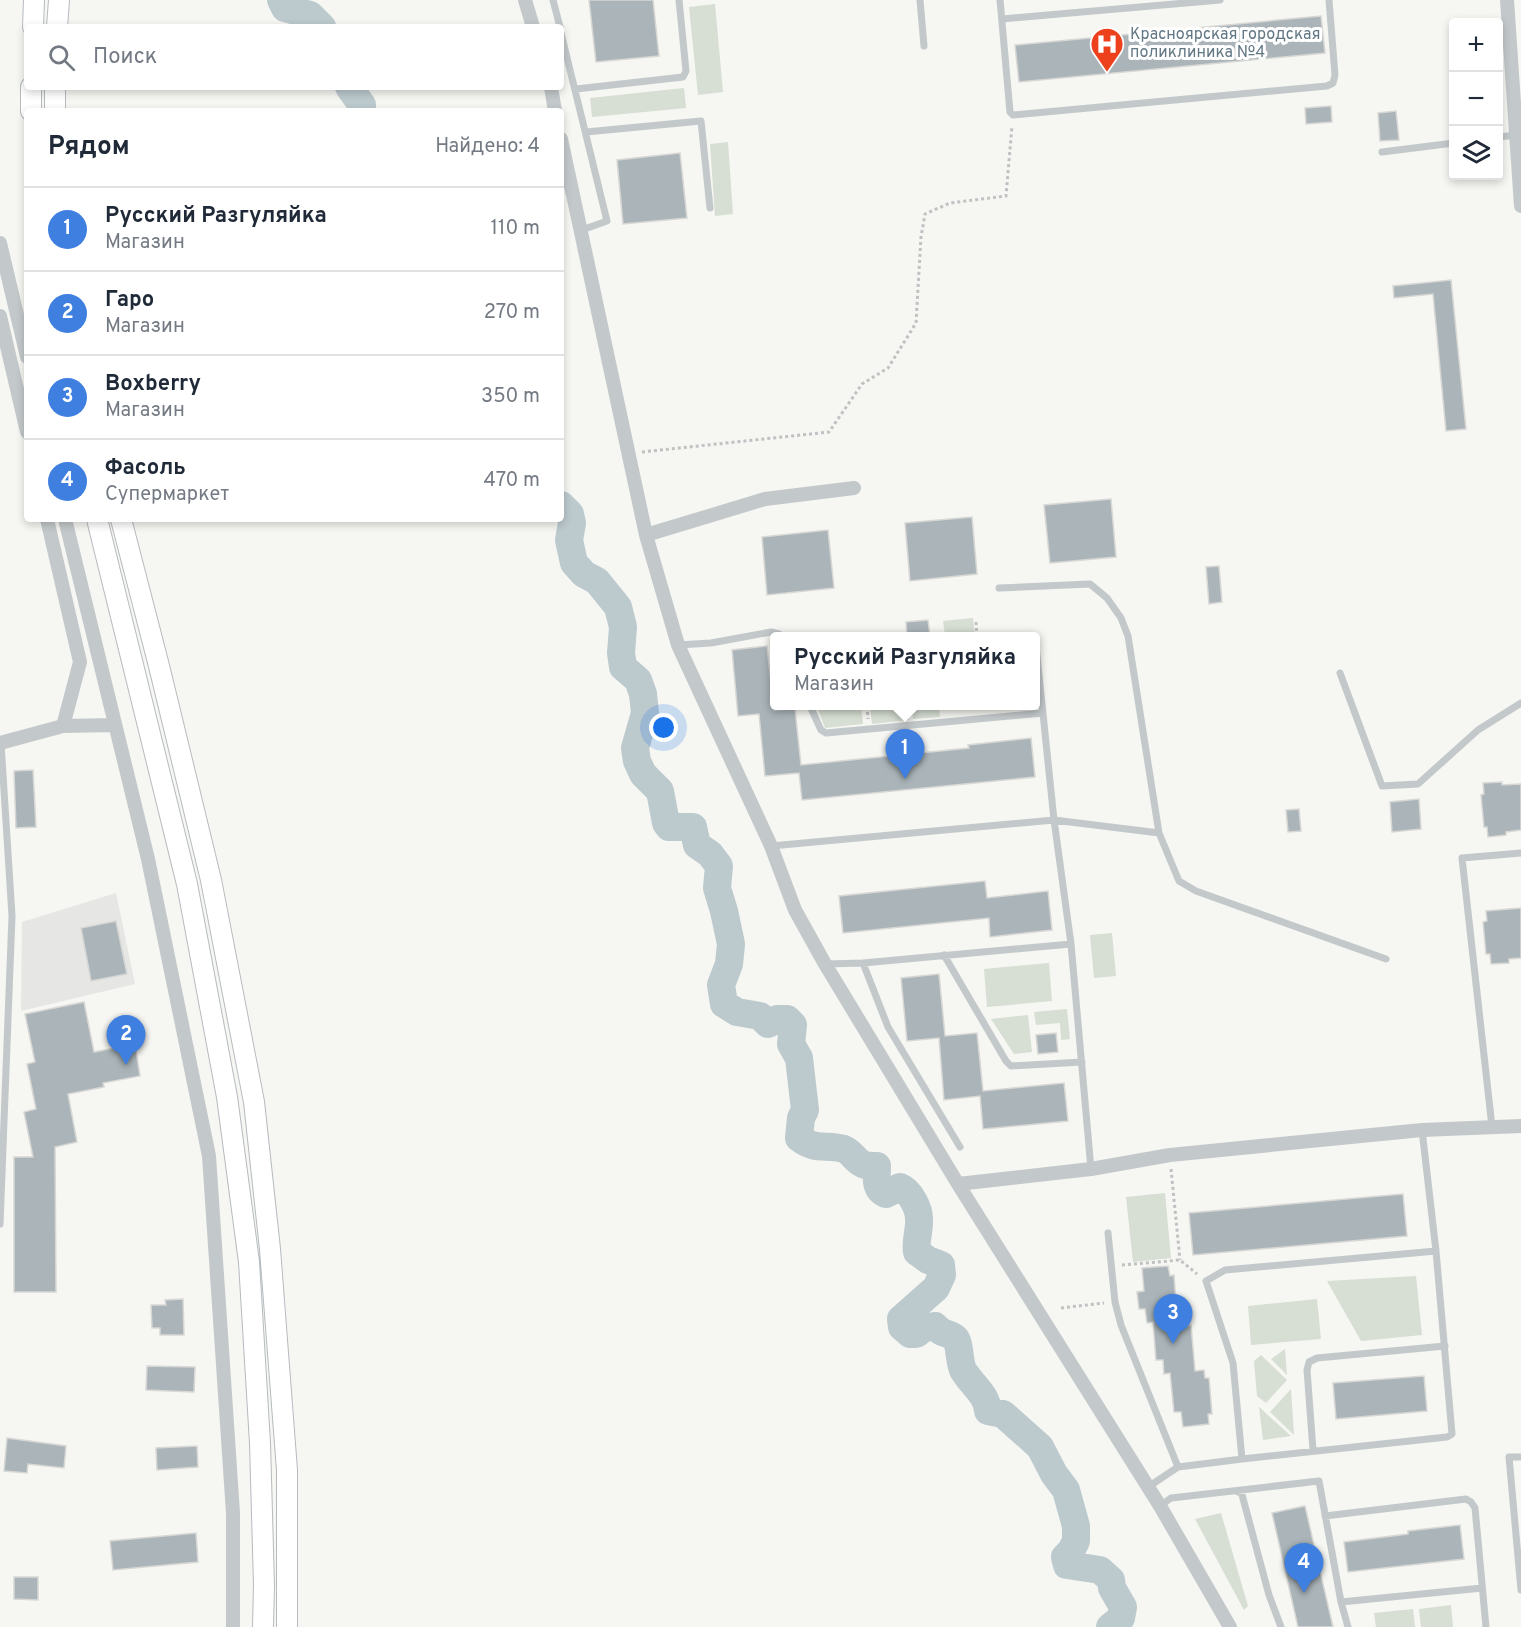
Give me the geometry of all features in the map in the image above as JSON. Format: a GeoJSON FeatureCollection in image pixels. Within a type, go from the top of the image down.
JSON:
{"type":"FeatureCollection","features":[{"type":"Feature","properties":{"kind":"main road"},"geometry":{"type":"LineString","coordinates":[[33,24],[34,0]]}},
{"type":"Feature","properties":{"kind":"main road"},"geometry":{"type":"LineString","coordinates":[[57,24],[59,0]]}},
{"type":"Feature","properties":{"kind":"main road"},"geometry":{"type":"LineString","coordinates":[[31,90],[31,108]]}},
{"type":"Feature","properties":{"kind":"main road"},"geometry":{"type":"LineString","coordinates":[[55,90],[55,108]]}},
{"type":"Feature","properties":{"kind":"main road"},"geometry":{"type":"LineString","coordinates":[[98,522],[187,884],[227,1097],[249,1262],[260,1443],[263,1627]]}},
{"type":"Feature","properties":{"kind":"main road"},"geometry":{"type":"LineString","coordinates":[[122,522],[211,880],[254,1102],[270,1249],[287,1470],[287,1627]]}},
{"type":"Feature","properties":{"kind":"street"},"geometry":{"type":"LineString","coordinates":[[525,0],[532,24]]}},
{"type":"Feature","properties":{"kind":"street"},"geometry":{"type":"LineString","coordinates":[[1507,0],[1516,44],[1517,135],[1521,206]]}},
{"type":"Feature","properties":{"kind":"street"},"geometry":{"type":"LineString","coordinates":[[552,90],[554,108]]}},
{"type":"Feature","properties":{"kind":"street"},"geometry":{"type":"LineString","coordinates":[[564,154],[646,535],[678,645],[771,846],[795,910],[825,964],[958,1184],[1160,1506],[1230,1627]]}},
{"type":"Feature","properties":{"kind":"street"},"geometry":{"type":"LineString","coordinates":[[0,243],[24,344]]}},
{"type":"Feature","properties":{"kind":"street"},"geometry":{"type":"LineString","coordinates":[[0,315],[24,419]]}},
{"type":"Feature","properties":{"kind":"street"},"geometry":{"type":"LineString","coordinates":[[646,535],[765,499],[854,488]]}},
{"type":"Feature","properties":{"kind":"street"},"geometry":{"type":"LineString","coordinates":[[48,522],[80,662],[63,726]]}},
{"type":"Feature","properties":{"kind":"street"},"geometry":{"type":"LineString","coordinates":[[66,522],[148,859],[209,1156],[232,1513],[233,1627]]}},
{"type":"Feature","properties":{"kind":"street"},"geometry":{"type":"LineString","coordinates":[[0,743],[63,726],[114,725]]}},
{"type":"Feature","properties":{"kind":"street"},"geometry":{"type":"LineString","coordinates":[[958,1184],[1091,1168],[1170,1155],[1422,1130],[1521,1126]]}},
{"type":"Feature","properties":{"kind":"lane"},"geometry":{"type":"LineString","coordinates":[[553,0],[559,24]]}},
{"type":"Feature","properties":{"kind":"lane"},"geometry":{"type":"LineString","coordinates":[[576,89],[683,77],[686,71],[679,0]]}},
{"type":"Feature","properties":{"kind":"lane"},"geometry":{"type":"LineString","coordinates":[[920,0],[924,46]]}},
{"type":"Feature","properties":{"kind":"lane"},"geometry":{"type":"LineString","coordinates":[[1000,0],[1010,112],[1013,115],[1327,86],[1333,83],[1335,75],[1329,0]]}},
{"type":"Feature","properties":{"kind":"lane"},"geometry":{"type":"LineString","coordinates":[[1002,19],[1220,0]]}},
{"type":"Feature","properties":{"kind":"lane"},"geometry":{"type":"LineString","coordinates":[[564,44],[607,221],[579,231]]}},
{"type":"Feature","properties":{"kind":"lane"},"geometry":{"type":"LineString","coordinates":[[586,132],[701,121],[710,208]]}},
{"type":"Feature","properties":{"kind":"lane"},"geometry":{"type":"LineString","coordinates":[[1503,136],[1517,135]]}},
{"type":"Feature","properties":{"kind":"lane"},"geometry":{"type":"LineString","coordinates":[[1382,152],[1449,144]]}},
{"type":"Feature","properties":{"kind":"lane"},"geometry":{"type":"LineString","coordinates":[[999,588],[1090,584],[1107,598],[1116,611],[1128,636],[1159,833],[1179,881],[1197,891],[1386,958]]}},
{"type":"Feature","properties":{"kind":"lane"},"geometry":{"type":"LineString","coordinates":[[678,645],[711,643],[770,632]]}},
{"type":"Feature","properties":{"kind":"lane"},"geometry":{"type":"LineString","coordinates":[[1340,674],[1382,786],[1418,784],[1478,730],[1521,703]]}},
{"type":"Feature","properties":{"kind":"lane"},"geometry":{"type":"LineString","coordinates":[[1040,684],[1054,820],[1071,944],[1091,1168]]}},
{"type":"Feature","properties":{"kind":"lane"},"geometry":{"type":"LineString","coordinates":[[812,710],[821,730],[826,733],[1043,713]]}},
{"type":"Feature","properties":{"kind":"lane"},"geometry":{"type":"LineString","coordinates":[[0,743],[12,916],[0,1224]]}},
{"type":"Feature","properties":{"kind":"lane"},"geometry":{"type":"LineString","coordinates":[[771,846],[1054,820],[1159,833]]}},
{"type":"Feature","properties":{"kind":"lane"},"geometry":{"type":"LineString","coordinates":[[1492,1127],[1462,858],[1521,853]]}},
{"type":"Feature","properties":{"kind":"lane"},"geometry":{"type":"LineString","coordinates":[[825,964],[863,963],[1071,944]]}},
{"type":"Feature","properties":{"kind":"lane"},"geometry":{"type":"LineString","coordinates":[[944,955],[1011,1066],[1082,1062]]}},
{"type":"Feature","properties":{"kind":"lane"},"geometry":{"type":"LineString","coordinates":[[863,963],[888,1027],[960,1147]]}},
{"type":"Feature","properties":{"kind":"lane"},"geometry":{"type":"LineString","coordinates":[[1148,1487],[1178,1467],[1313,1450],[1447,1437],[1452,1434],[1436,1251],[1422,1130]]}},
{"type":"Feature","properties":{"kind":"lane"},"geometry":{"type":"LineString","coordinates":[[1108,1233],[1115,1302],[1121,1325],[1178,1467]]}},
{"type":"Feature","properties":{"kind":"lane"},"geometry":{"type":"LineString","coordinates":[[1242,1459],[1233,1363],[1206,1281],[1225,1270],[1436,1251]]}},
{"type":"Feature","properties":{"kind":"lane"},"geometry":{"type":"LineString","coordinates":[[1313,1450],[1307,1370],[1309,1362],[1317,1358],[1445,1346]]}},
{"type":"Feature","properties":{"kind":"lane"},"geometry":{"type":"LineString","coordinates":[[1521,1457],[1509,1457],[1521,1590]]}},
{"type":"Feature","properties":{"kind":"lane"},"geometry":{"type":"LineString","coordinates":[[1160,1506],[1171,1498],[1319,1481],[1341,1602],[1348,1627]]}},
{"type":"Feature","properties":{"kind":"lane"},"geometry":{"type":"LineString","coordinates":[[1241,1491],[1269,1595],[1281,1627]]}},
{"type":"Feature","properties":{"kind":"lane"},"geometry":{"type":"LineString","coordinates":[[1325,1515],[1466,1499],[1471,1502],[1475,1508],[1486,1627]]}},
{"type":"Feature","properties":{"kind":"lane"},"geometry":{"type":"LineString","coordinates":[[1341,1602],[1482,1588]]}},
{"type":"Feature","properties":{"kind":"path"},"geometry":{"type":"LineString","coordinates":[[640,452],[829,432],[862,384],[888,368],[916,323],[921,237],[925,214],[950,203],[1006,196],[1013,115]]}},
{"type":"Feature","properties":{"kind":"path"},"geometry":{"type":"LineString","coordinates":[[976,622],[977,632]]}},
{"type":"Feature","properties":{"kind":"path"},"geometry":{"type":"LineString","coordinates":[[1170,1155],[1180,1260]]}},
{"type":"Feature","properties":{"kind":"path"},"geometry":{"type":"LineString","coordinates":[[1111,1266],[1180,1260],[1206,1281]]}},
{"type":"Feature","properties":{"kind":"path"},"geometry":{"type":"LineString","coordinates":[[1061,1308],[1095,1304]]}},
{"type":"Feature","properties":{"kind":"shaded area"},"geometry":{"type":"Polygon","coordinates":[[[715,4],[723,92],[698,95],[689,7],[715,4]]]}},
{"type":"Feature","properties":{"kind":"shaded area"},"geometry":{"type":"Polygon","coordinates":[[[684,88],[686,108],[592,117],[590,98],[684,88]]]}},
{"type":"Feature","properties":{"kind":"shaded area"},"geometry":{"type":"Polygon","coordinates":[[[728,142],[733,214],[715,216],[710,144],[728,142]]]}},
{"type":"Feature","properties":{"kind":"shaded area"},"geometry":{"type":"Polygon","coordinates":[[[973,618],[975,632],[944,632],[943,621],[973,618]]]}},
{"type":"Feature","properties":{"kind":"shaded area"},"geometry":{"type":"Polygon","coordinates":[[[818,710],[861,710],[863,724],[825,728],[818,710]]]}},
{"type":"Feature","properties":{"kind":"shaded area"},"geometry":{"type":"Polygon","coordinates":[[[870,710],[908,710],[909,720],[872,724],[870,710]]]}},
{"type":"Feature","properties":{"kind":"shaded area"},"geometry":{"type":"Polygon","coordinates":[[[912,710],[939,710],[940,717],[913,719],[912,710]]]}},
{"type":"Feature","properties":{"kind":"shaded area"},"geometry":{"type":"Polygon","coordinates":[[[116,893],[135,984],[21,1011],[22,922],[116,893]]]}},
{"type":"Feature","properties":{"kind":"shaded area"},"geometry":{"type":"Polygon","coordinates":[[[1112,933],[1116,976],[1094,978],[1090,935],[1112,933]]]}},
{"type":"Feature","properties":{"kind":"shaded area"},"geometry":{"type":"Polygon","coordinates":[[[1049,963],[1052,1001],[987,1007],[984,969],[1049,963]]]}},
{"type":"Feature","properties":{"kind":"shaded area"},"geometry":{"type":"Polygon","coordinates":[[[1067,1009],[1070,1039],[1061,1040],[1060,1023],[1036,1025],[1034,1012],[1067,1009]]]}},
{"type":"Feature","properties":{"kind":"shaded area"},"geometry":{"type":"Polygon","coordinates":[[[1028,1015],[1032,1052],[1014,1054],[991,1019],[1028,1015]]]}},
{"type":"Feature","properties":{"kind":"shaded area"},"geometry":{"type":"Polygon","coordinates":[[[1165,1193],[1171,1258],[1133,1262],[1126,1197],[1165,1193]]]}},
{"type":"Feature","properties":{"kind":"shaded area"},"geometry":{"type":"Polygon","coordinates":[[[1416,1276],[1422,1335],[1361,1341],[1327,1281],[1416,1276]]]}},
{"type":"Feature","properties":{"kind":"shaded area"},"geometry":{"type":"Polygon","coordinates":[[[1317,1299],[1321,1339],[1251,1345],[1248,1306],[1317,1299]]]}},
{"type":"Feature","properties":{"kind":"shaded area"},"geometry":{"type":"Polygon","coordinates":[[[1285,1349],[1287,1375],[1271,1359],[1285,1349]]]}},
{"type":"Feature","properties":{"kind":"shaded area"},"geometry":{"type":"Polygon","coordinates":[[[1261,1355],[1287,1380],[1266,1403],[1257,1396],[1254,1361],[1261,1355]]]}},
{"type":"Feature","properties":{"kind":"shaded area"},"geometry":{"type":"Polygon","coordinates":[[[1291,1389],[1294,1435],[1270,1412],[1291,1389]]]}},
{"type":"Feature","properties":{"kind":"shaded area"},"geometry":{"type":"Polygon","coordinates":[[[1259,1407],[1291,1436],[1263,1440],[1259,1407]]]}},
{"type":"Feature","properties":{"kind":"shaded area"},"geometry":{"type":"Polygon","coordinates":[[[1221,1513],[1248,1606],[1244,1610],[1195,1519],[1221,1513]]]}},
{"type":"Feature","properties":{"kind":"shaded area"},"geometry":{"type":"Polygon","coordinates":[[[1451,1605],[1453,1627],[1421,1627],[1419,1609],[1451,1605]]]}},
{"type":"Feature","properties":{"kind":"shaded area"},"geometry":{"type":"Polygon","coordinates":[[[1413,1609],[1415,1627],[1376,1627],[1374,1613],[1413,1609]]]}},
{"type":"Feature","properties":{"kind":"building"},"geometry":{"type":"Polygon","coordinates":[[[589,0],[653,0],[659,56],[596,62],[589,0]]]}},
{"type":"Feature","properties":{"kind":"building"},"geometry":{"type":"Polygon","coordinates":[[[1321,16],[1325,53],[1019,82],[1015,45],[1321,16]]]}},
{"type":"Feature","properties":{"kind":"building"},"geometry":{"type":"Polygon","coordinates":[[[1331,106],[1332,122],[1306,124],[1305,108],[1331,106]]]}},
{"type":"Feature","properties":{"kind":"building"},"geometry":{"type":"Polygon","coordinates":[[[1396,111],[1399,140],[1380,141],[1378,113],[1396,111]]]}},
{"type":"Feature","properties":{"kind":"building"},"geometry":{"type":"Polygon","coordinates":[[[680,153],[687,218],[623,224],[617,160],[680,153]]]}},
{"type":"Feature","properties":{"kind":"building"},"geometry":{"type":"Polygon","coordinates":[[[1451,280],[1466,429],[1446,431],[1433,294],[1394,298],[1393,286],[1451,280]]]}},
{"type":"Feature","properties":{"kind":"building"},"geometry":{"type":"Polygon","coordinates":[[[1111,499],[1116,557],[1050,563],[1044,505],[1111,499]]]}},
{"type":"Feature","properties":{"kind":"building"},"geometry":{"type":"Polygon","coordinates":[[[972,517],[977,574],[910,581],[905,523],[972,517]]]}},
{"type":"Feature","properties":{"kind":"building"},"geometry":{"type":"Polygon","coordinates":[[[828,530],[834,588],[767,595],[762,537],[828,530]]]}},
{"type":"Feature","properties":{"kind":"building"},"geometry":{"type":"Polygon","coordinates":[[[1219,566],[1222,602],[1209,604],[1206,567],[1219,566]]]}},
{"type":"Feature","properties":{"kind":"building"},"geometry":{"type":"Polygon","coordinates":[[[928,620],[930,632],[907,632],[906,622],[928,620]]]}},
{"type":"Feature","properties":{"kind":"building"},"geometry":{"type":"Polygon","coordinates":[[[767,646],[770,710],[795,710],[801,765],[969,748],[968,745],[1031,738],[1035,777],[802,800],[799,773],[765,776],[759,714],[738,716],[732,650],[767,646]]]}},
{"type":"Feature","properties":{"kind":"building"},"geometry":{"type":"Polygon","coordinates":[[[33,770],[36,827],[16,828],[14,771],[33,770]]]}},
{"type":"Feature","properties":{"kind":"building"},"geometry":{"type":"Polygon","coordinates":[[[1502,782],[1502,785],[1521,784],[1521,830],[1488,837],[1487,827],[1484,827],[1481,795],[1484,794],[1483,783],[1502,782]]]}},
{"type":"Feature","properties":{"kind":"building"},"geometry":{"type":"Polygon","coordinates":[[[1419,799],[1421,829],[1392,832],[1390,802],[1419,799]]]}},
{"type":"Feature","properties":{"kind":"building"},"geometry":{"type":"Polygon","coordinates":[[[1299,809],[1301,831],[1288,832],[1286,810],[1299,809]]]}},
{"type":"Feature","properties":{"kind":"building"},"geometry":{"type":"Polygon","coordinates":[[[985,881],[987,898],[1048,891],[1052,930],[990,937],[989,918],[843,933],[839,896],[985,881]]]}},
{"type":"Feature","properties":{"kind":"building"},"geometry":{"type":"Polygon","coordinates":[[[1521,908],[1521,958],[1509,959],[1509,963],[1491,964],[1490,954],[1486,954],[1483,922],[1487,921],[1486,911],[1521,908]]]}},
{"type":"Feature","properties":{"kind":"building"},"geometry":{"type":"Polygon","coordinates":[[[116,921],[127,974],[91,981],[81,928],[116,921]]]}},
{"type":"Feature","properties":{"kind":"building"},"geometry":{"type":"Polygon","coordinates":[[[939,974],[945,1036],[977,1033],[983,1091],[1064,1083],[1068,1121],[983,1129],[980,1096],[944,1100],[939,1038],[907,1041],[901,978],[939,974]]]}},
{"type":"Feature","properties":{"kind":"building"},"geometry":{"type":"Polygon","coordinates":[[[84,1002],[94,1052],[135,1044],[140,1076],[103,1083],[104,1087],[68,1094],[77,1142],[55,1147],[56,1292],[14,1292],[14,1157],[33,1157],[24,1112],[36,1109],[27,1064],[35,1062],[25,1014],[84,1002]]]}},
{"type":"Feature","properties":{"kind":"building"},"geometry":{"type":"Polygon","coordinates":[[[1056,1033],[1058,1052],[1038,1054],[1036,1035],[1056,1033]]]}},
{"type":"Feature","properties":{"kind":"building"},"geometry":{"type":"Polygon","coordinates":[[[1403,1194],[1407,1236],[1193,1255],[1189,1213],[1403,1194]]]}},
{"type":"Feature","properties":{"kind":"building"},"geometry":{"type":"Polygon","coordinates":[[[1168,1266],[1170,1276],[1174,1275],[1177,1319],[1186,1318],[1186,1326],[1191,1325],[1195,1371],[1204,1370],[1205,1378],[1209,1378],[1212,1414],[1208,1414],[1209,1424],[1183,1427],[1181,1412],[1174,1412],[1170,1373],[1164,1374],[1163,1360],[1156,1360],[1153,1322],[1147,1323],[1145,1309],[1139,1309],[1137,1292],[1144,1291],[1142,1268],[1168,1266]]]}},
{"type":"Feature","properties":{"kind":"building"},"geometry":{"type":"Polygon","coordinates":[[[183,1299],[184,1335],[160,1335],[160,1328],[152,1328],[151,1305],[166,1305],[165,1300],[183,1299]]]}},
{"type":"Feature","properties":{"kind":"building"},"geometry":{"type":"Polygon","coordinates":[[[147,1366],[195,1367],[194,1392],[146,1390],[147,1366]]]}},
{"type":"Feature","properties":{"kind":"building"},"geometry":{"type":"Polygon","coordinates":[[[1424,1376],[1427,1411],[1336,1419],[1333,1383],[1424,1376]]]}},
{"type":"Feature","properties":{"kind":"building"},"geometry":{"type":"Polygon","coordinates":[[[7,1438],[66,1446],[64,1468],[28,1464],[27,1473],[4,1471],[7,1438]]]}},
{"type":"Feature","properties":{"kind":"building"},"geometry":{"type":"Polygon","coordinates":[[[197,1446],[198,1467],[157,1470],[156,1448],[197,1446]]]}},
{"type":"Feature","properties":{"kind":"building"},"geometry":{"type":"Polygon","coordinates":[[[1305,1506],[1333,1627],[1298,1627],[1272,1513],[1305,1506]]]}},
{"type":"Feature","properties":{"kind":"building"},"geometry":{"type":"Polygon","coordinates":[[[1460,1525],[1464,1559],[1348,1572],[1344,1542],[1460,1525]]]}},
{"type":"Feature","properties":{"kind":"building"},"geometry":{"type":"Polygon","coordinates":[[[196,1533],[198,1562],[113,1570],[110,1541],[196,1533]]]}},
{"type":"Feature","properties":{"kind":"building"},"geometry":{"type":"Polygon","coordinates":[[[14,1577],[38,1577],[38,1600],[14,1599],[14,1577]]]}},
{"type":"Feature","properties":{"kind":"waterway"},"geometry":{"type":"LineString","coordinates":[[281,0],[285,8],[310,15],[319,24]]}},
{"type":"Feature","properties":{"kind":"waterway"},"geometry":{"type":"LineString","coordinates":[[351,90],[362,108]]}},
{"type":"Feature","properties":{"kind":"waterway"},"geometry":{"type":"LineString","coordinates":[[564,508],[570,514],[572,523],[569,540],[574,563],[584,574],[597,581],[618,607],[623,627],[621,653],[623,667],[638,680],[643,694],[645,713],[635,748],[637,761],[643,774],[660,791],[666,823],[669,827],[693,827],[697,845],[710,854],[719,866],[717,888],[731,944],[729,964],[721,985],[724,1004],[737,1012],[760,1016],[768,1024],[777,1019],[787,1019],[793,1025],[791,1044],[799,1058],[805,1110],[801,1118],[799,1138],[816,1146],[844,1149],[860,1163],[877,1166],[877,1182],[882,1192],[886,1194],[900,1187],[913,1200],[919,1219],[917,1252],[941,1265],[942,1275],[936,1288],[901,1319],[902,1327],[910,1334],[916,1334],[924,1328],[935,1326],[955,1338],[963,1370],[982,1394],[988,1411],[1003,1414],[1040,1447],[1054,1474],[1066,1490],[1076,1526],[1076,1541],[1065,1557],[1067,1565],[1100,1570],[1111,1580],[1112,1588],[1123,1607],[1121,1618],[1110,1627]]}},
{"type":"Feature","properties":{"kind":"place","name":"Красноярская городская поликлиника №4"},"geometry":{"type":"Point","coordinates":[1107,73]}},
{"type":"Feature","properties":{"kind":"place","name":"Русский Разгуляйка"},"geometry":{"type":"Point","coordinates":[905,779]}},
{"type":"Feature","properties":{"kind":"place","name":"Гаро"},"geometry":{"type":"Point","coordinates":[126,1065]}},
{"type":"Feature","properties":{"kind":"place","name":"Boxberry"},"geometry":{"type":"Point","coordinates":[1173,1344]}},
{"type":"Feature","properties":{"kind":"place","name":"Фасоль"},"geometry":{"type":"Point","coordinates":[1304,1593]}}]}
